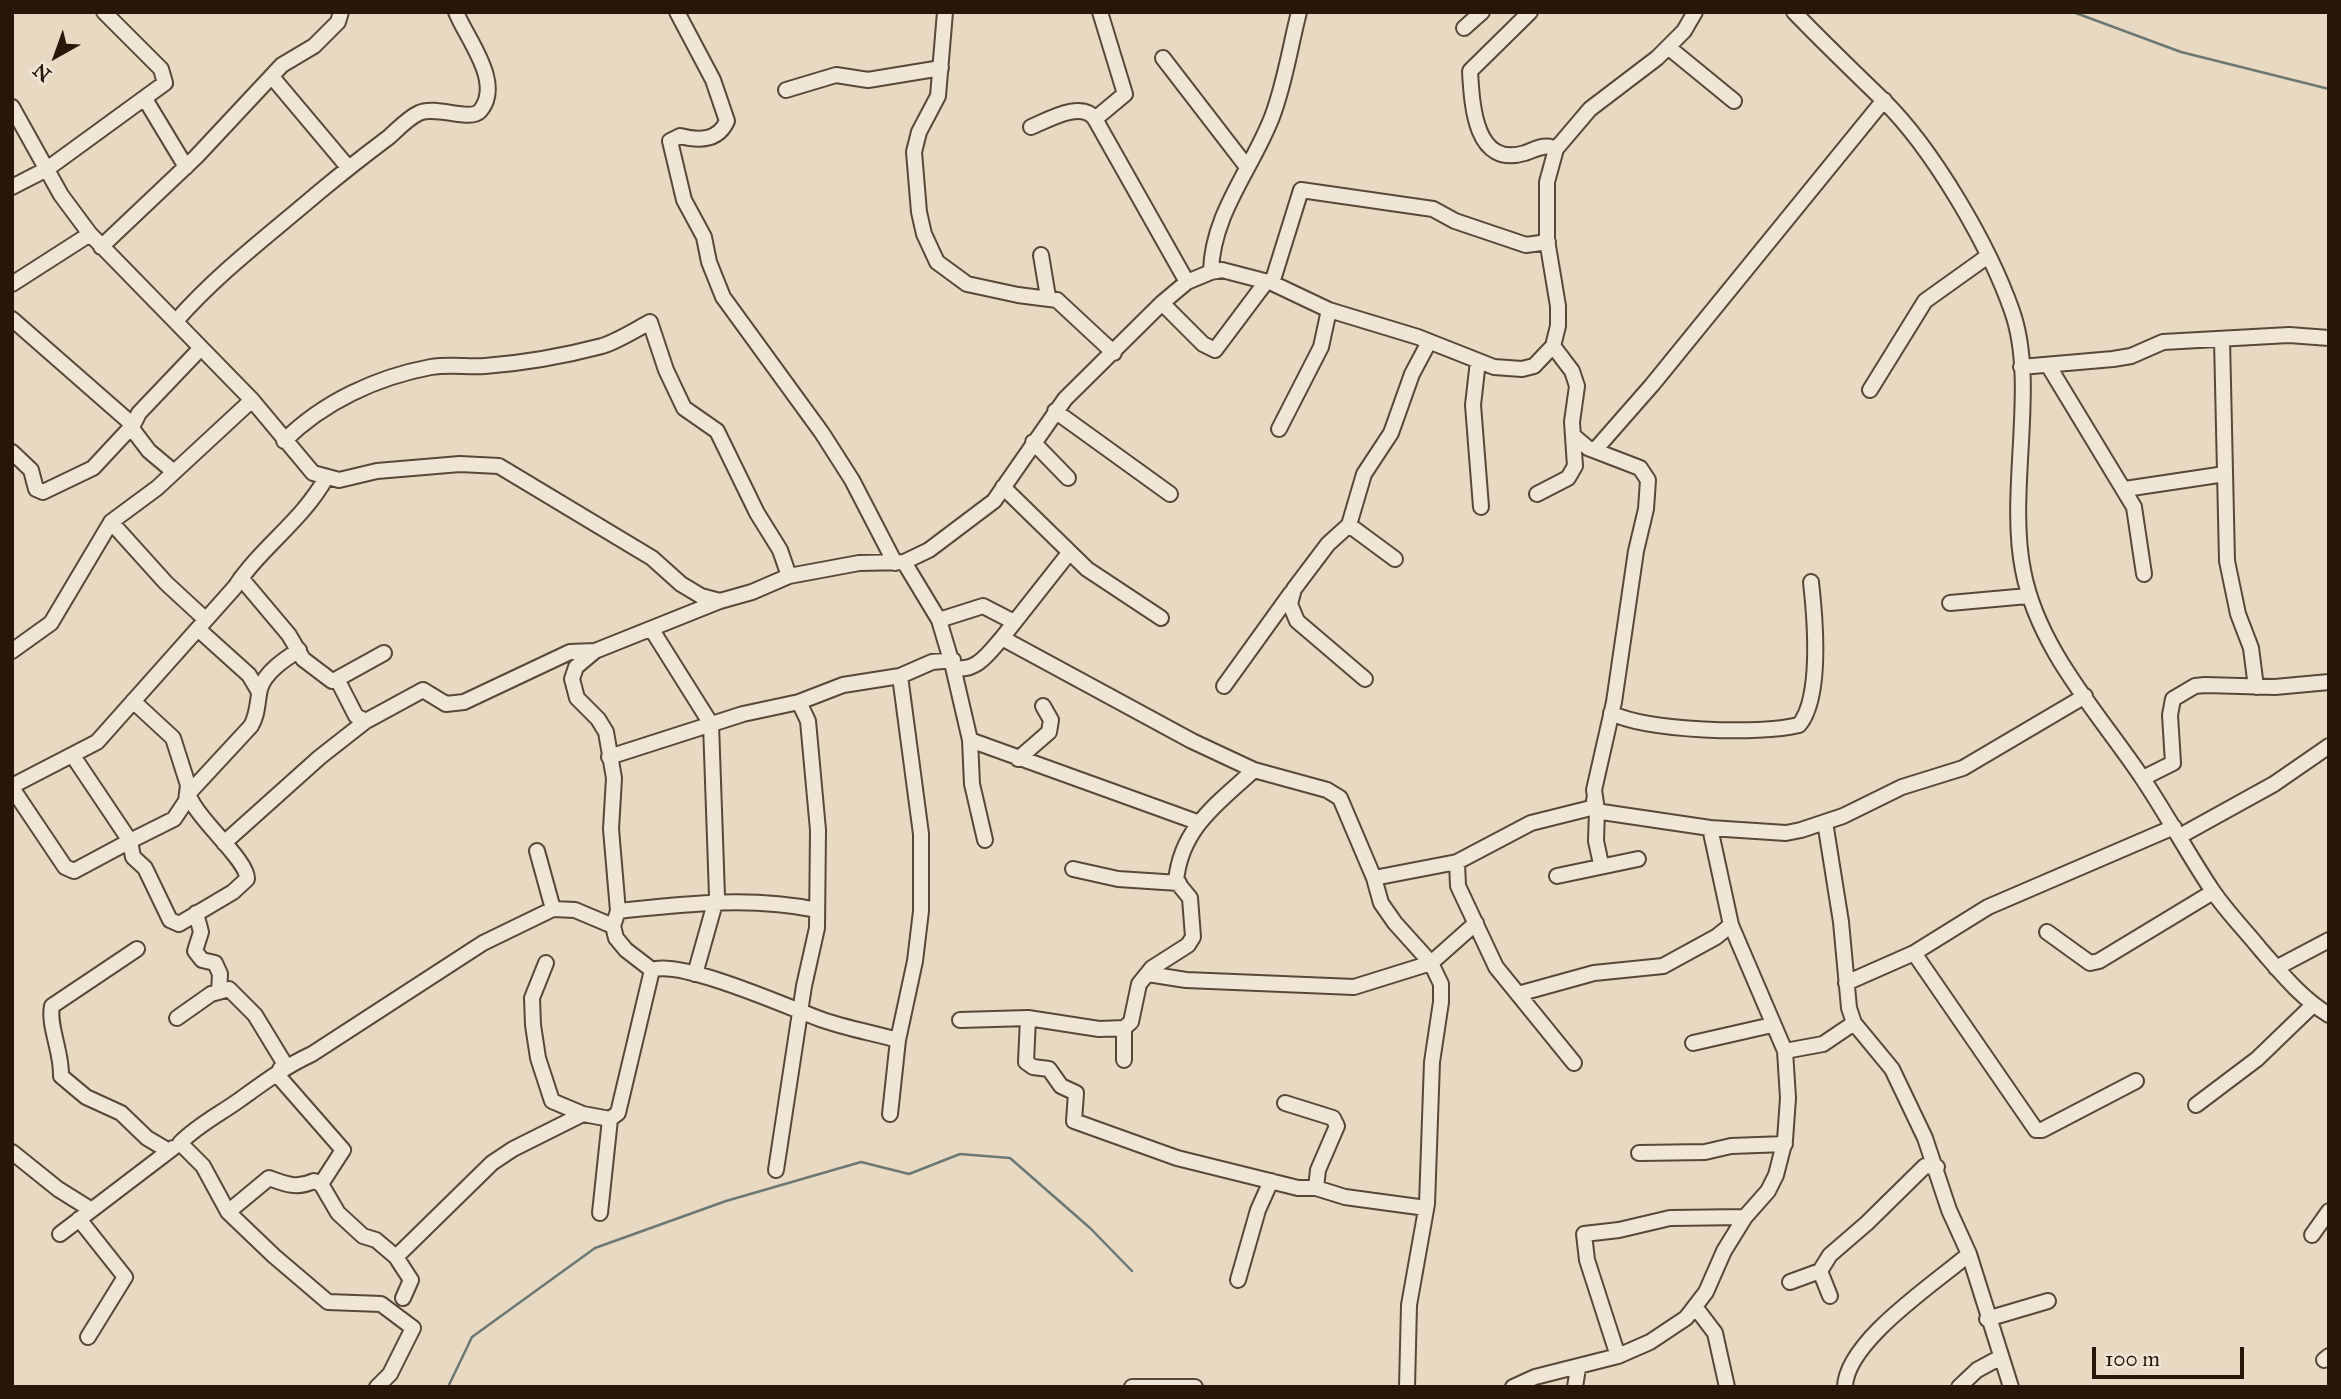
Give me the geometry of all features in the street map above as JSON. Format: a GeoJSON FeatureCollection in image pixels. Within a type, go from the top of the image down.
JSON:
{"type":"FeatureCollection","features":[{"type":"Feature","properties":{"kind":"street"},"geometry":{"type":"LineString","coordinates":[[12,187],[47,169],[165,83],[161,69],[104,12]]}},
{"type":"Feature","properties":{"kind":"street"},"geometry":{"type":"LineString","coordinates":[[101,247],[186,167],[273,78],[282,65],[314,46],[338,22],[341,12]]}},
{"type":"Feature","properties":{"kind":"street"},"geometry":{"type":"LineString","coordinates":[[176,321],[239,257],[347,166],[419,113],[439,109],[472,116],[482,108],[487,85],[482,61],[456,12]]}},
{"type":"Feature","properties":{"kind":"street"},"geometry":{"type":"LineString","coordinates":[[677,12],[713,80],[727,121],[722,131],[712,137],[693,140],[680,136],[670,141],[684,200],[704,237],[709,262],[723,297],[783,376],[852,480],[900,562],[939,620],[953,664],[970,740],[972,784],[985,840]]}},
{"type":"Feature","properties":{"kind":"street"},"geometry":{"type":"LineString","coordinates":[[945,12],[938,96],[919,132],[914,152],[919,212],[924,234],[937,262],[967,284],[1018,295],[1048,297],[1066,305],[1114,353]]}},
{"type":"Feature","properties":{"kind":"street"},"geometry":{"type":"LineString","coordinates":[[1095,119],[1125,94],[1100,12]]}},
{"type":"Feature","properties":{"kind":"street"},"geometry":{"type":"LineString","coordinates":[[1211,272],[1218,226],[1271,120],[1284,84],[1299,12]]}},
{"type":"Feature","properties":{"kind":"street"},"geometry":{"type":"LineString","coordinates":[[1464,28],[1482,12]]}},
{"type":"Feature","properties":{"kind":"street"},"geometry":{"type":"LineString","coordinates":[[1530,12],[1470,71],[1473,102],[1477,123],[1496,154],[1512,156],[1545,146],[1556,149]]}},
{"type":"Feature","properties":{"kind":"street"},"geometry":{"type":"LineString","coordinates":[[224,843],[320,757],[366,721],[423,690],[454,705],[570,652],[595,651],[789,576],[859,563],[900,562],[929,550],[972,521],[994,501],[1055,411],[1162,303],[1187,282],[1211,272],[1222,270],[1269,282],[1329,310],[1429,342],[1494,367],[1522,369],[1542,361],[1553,346],[1558,326],[1558,306],[1548,242],[1547,182],[1556,149],[1590,109],[1668,47],[1684,31],[1695,12]]}},
{"type":"Feature","properties":{"kind":"street"},"geometry":{"type":"LineString","coordinates":[[1794,12],[1884,100],[1915,136],[1988,256],[2018,327],[2021,367],[2017,501],[2022,567],[2033,614],[2085,696],[2143,778],[2213,892],[2276,968],[2313,1005],[2329,1015]]}},
{"type":"Feature","properties":{"kind":"street"},"geometry":{"type":"LineString","coordinates":[[1668,47],[1734,101]]}},
{"type":"Feature","properties":{"kind":"street"},"geometry":{"type":"LineString","coordinates":[[1163,58],[1247,167]]}},
{"type":"Feature","properties":{"kind":"street"},"geometry":{"type":"LineString","coordinates":[[786,90],[836,75],[868,80],[941,68]]}},
{"type":"Feature","properties":{"kind":"street"},"geometry":{"type":"LineString","coordinates":[[273,78],[347,166]]}},
{"type":"Feature","properties":{"kind":"street"},"geometry":{"type":"LineString","coordinates":[[145,99],[186,167]]}},
{"type":"Feature","properties":{"kind":"street"},"geometry":{"type":"LineString","coordinates":[[1595,450],[1652,385],[1884,100]]}},
{"type":"Feature","properties":{"kind":"street"},"geometry":{"type":"LineString","coordinates":[[12,107],[61,195],[90,234],[252,400],[313,472],[339,480],[377,471],[460,464],[499,466],[652,558],[681,584],[701,596],[720,601]]}},
{"type":"Feature","properties":{"kind":"street"},"geometry":{"type":"LineString","coordinates":[[1031,127],[1081,110],[1091,113],[1187,282]]}},
{"type":"Feature","properties":{"kind":"street"},"geometry":{"type":"LineString","coordinates":[[1162,303],[1203,344],[1215,349],[1269,282],[1301,190],[1433,209],[1455,221],[1526,245],[1548,242]]}},
{"type":"Feature","properties":{"kind":"street"},"geometry":{"type":"LineString","coordinates":[[12,284],[90,234]]}},
{"type":"Feature","properties":{"kind":"street"},"geometry":{"type":"LineString","coordinates":[[1041,255],[1048,297]]}},
{"type":"Feature","properties":{"kind":"street"},"geometry":{"type":"LineString","coordinates":[[1870,390],[1925,301],[1988,256]]}},
{"type":"Feature","properties":{"kind":"street"},"geometry":{"type":"LineString","coordinates":[[1279,429],[1321,347],[1329,310]]}},
{"type":"Feature","properties":{"kind":"street"},"geometry":{"type":"LineString","coordinates":[[12,319],[133,425],[133,430],[149,451],[174,472]]}},
{"type":"Feature","properties":{"kind":"street"},"geometry":{"type":"LineString","coordinates":[[284,441],[299,426],[336,401],[387,377],[434,367],[485,366],[544,358],[605,345],[650,322],[666,370],[684,408],[717,431],[757,513],[780,550],[789,576]]}},
{"type":"Feature","properties":{"kind":"street"},"geometry":{"type":"LineString","coordinates":[[2021,367],[2131,356],[2163,342],[2289,335],[2329,338]]}},
{"type":"Feature","properties":{"kind":"street"},"geometry":{"type":"LineString","coordinates":[[2222,340],[2227,561],[2238,614],[2251,648],[2256,687]]}},
{"type":"Feature","properties":{"kind":"street"},"geometry":{"type":"LineString","coordinates":[[1224,686],[1271,617],[1328,544],[1349,525],[1364,474],[1391,433],[1412,374],[1429,342]]}},
{"type":"Feature","properties":{"kind":"street"},"geometry":{"type":"LineString","coordinates":[[1537,494],[1568,478],[1575,466],[1572,422],[1577,386],[1572,371],[1553,346]]}},
{"type":"Feature","properties":{"kind":"street"},"geometry":{"type":"LineString","coordinates":[[12,452],[31,470],[36,489],[43,492],[93,468],[133,425],[139,412],[200,349]]}},
{"type":"Feature","properties":{"kind":"street"},"geometry":{"type":"LineString","coordinates":[[1478,361],[1473,405],[1481,507]]}},
{"type":"Feature","properties":{"kind":"street"},"geometry":{"type":"LineString","coordinates":[[2048,365],[2134,507],[2144,574]]}},
{"type":"Feature","properties":{"kind":"street"},"geometry":{"type":"LineString","coordinates":[[12,651],[51,622],[111,522],[158,488],[252,400]]}},
{"type":"Feature","properties":{"kind":"street"},"geometry":{"type":"LineString","coordinates":[[1055,411],[1170,494]]}},
{"type":"Feature","properties":{"kind":"street"},"geometry":{"type":"LineString","coordinates":[[1575,437],[1595,450],[1640,468],[1646,474],[1648,491],[1611,713],[1594,790],[1596,841],[1601,864]]}},
{"type":"Feature","properties":{"kind":"street"},"geometry":{"type":"LineString","coordinates":[[1034,442],[1068,478]]}},
{"type":"Feature","properties":{"kind":"street"},"geometry":{"type":"LineString","coordinates":[[2125,489],[2225,474]]}},
{"type":"Feature","properties":{"kind":"street"},"geometry":{"type":"LineString","coordinates":[[299,650],[262,682],[258,715],[251,726],[188,794],[174,819],[74,871],[65,867],[12,787],[97,742],[241,578],[311,505],[326,478]]}},
{"type":"Feature","properties":{"kind":"street"},"geometry":{"type":"LineString","coordinates":[[1003,487],[1069,553],[1161,618]]}},
{"type":"Feature","properties":{"kind":"street"},"geometry":{"type":"LineString","coordinates":[[111,522],[248,674],[259,692]]}},
{"type":"Feature","properties":{"kind":"street"},"geometry":{"type":"LineString","coordinates":[[1349,525],[1395,559]]}},
{"type":"Feature","properties":{"kind":"street"},"geometry":{"type":"LineString","coordinates":[[609,757],[711,724],[799,702],[843,685],[900,676],[932,662],[953,664],[962,670],[978,663],[1002,638],[1069,553]]}},
{"type":"Feature","properties":{"kind":"street"},"geometry":{"type":"LineString","coordinates":[[241,578],[299,650],[303,659],[332,681],[384,653]]}},
{"type":"Feature","properties":{"kind":"street"},"geometry":{"type":"LineString","coordinates":[[1611,713],[1627,721],[1673,727],[1770,730],[1799,725],[1808,711],[1816,653],[1811,582]]}},
{"type":"Feature","properties":{"kind":"street"},"geometry":{"type":"LineString","coordinates":[[1294,589],[1290,604],[1297,621],[1365,679]]}},
{"type":"Feature","properties":{"kind":"street"},"geometry":{"type":"LineString","coordinates":[[1950,603],[2028,596]]}},
{"type":"Feature","properties":{"kind":"street"},"geometry":{"type":"LineString","coordinates":[[939,620],[983,606],[1014,622]]}},
{"type":"Feature","properties":{"kind":"street"},"geometry":{"type":"LineString","coordinates":[[652,630],[711,724],[715,901],[695,974]]}},
{"type":"Feature","properties":{"kind":"street"},"geometry":{"type":"LineString","coordinates":[[1002,638],[1158,724],[1254,770],[1327,790],[1340,798],[1374,878],[1381,903],[1432,963],[1441,984],[1441,1002],[1432,1062],[1426,1208],[1409,1305],[1407,1387]]}},
{"type":"Feature","properties":{"kind":"street"},"geometry":{"type":"LineString","coordinates":[[595,651],[576,667],[572,679],[577,698],[598,719],[606,732],[614,778],[611,830],[618,911],[612,926],[616,938],[626,950],[652,970],[681,969],[821,1019],[898,1040]]}},
{"type":"Feature","properties":{"kind":"street"},"geometry":{"type":"LineString","coordinates":[[890,1114],[898,1040],[915,961],[920,911],[921,834],[900,676]]}},
{"type":"Feature","properties":{"kind":"street"},"geometry":{"type":"LineString","coordinates":[[337,679],[356,716],[366,721]]}},
{"type":"Feature","properties":{"kind":"street"},"geometry":{"type":"LineString","coordinates":[[2143,778],[2168,768],[2174,760],[2170,715],[2173,699],[2194,686],[2256,687],[2329,682]]}},
{"type":"Feature","properties":{"kind":"street"},"geometry":{"type":"LineString","coordinates":[[1374,878],[1444,862],[1457,862],[1531,823],[1596,806],[1710,828],[1786,833],[1825,822],[1902,786],[1963,768],[2085,696]]}},
{"type":"Feature","properties":{"kind":"street"},"geometry":{"type":"LineString","coordinates":[[73,756],[130,841],[133,857],[145,868],[174,925],[233,892],[247,879],[247,872],[201,819],[188,794],[188,785],[173,738],[133,701]]}},
{"type":"Feature","properties":{"kind":"street"},"geometry":{"type":"LineString","coordinates":[[776,1170],[817,928],[818,830],[808,721],[799,702]]}},
{"type":"Feature","properties":{"kind":"street"},"geometry":{"type":"LineString","coordinates":[[1018,759],[1049,732],[1051,720],[1043,706]]}},
{"type":"Feature","properties":{"kind":"street"},"geometry":{"type":"LineString","coordinates":[[970,740],[1197,822]]}},
{"type":"Feature","properties":{"kind":"street"},"geometry":{"type":"LineString","coordinates":[[1846,983],[1914,953],[1988,907],[2177,832],[2274,784],[2329,746]]}},
{"type":"Feature","properties":{"kind":"street"},"geometry":{"type":"LineString","coordinates":[[960,1020],[1028,1018],[1099,1029],[1124,1028],[1131,1022],[1139,984],[1148,974],[1188,945],[1193,937],[1190,898],[1179,883],[1177,875],[1184,850],[1197,822],[1254,770]]}},
{"type":"Feature","properties":{"kind":"street"},"geometry":{"type":"LineString","coordinates":[[1825,822],[1841,922],[1846,983],[1854,1023],[1892,1069],[1937,1167],[1949,1210],[1969,1254],[1987,1319],[2011,1387]]}},
{"type":"Feature","properties":{"kind":"street"},"geometry":{"type":"LineString","coordinates":[[1514,1387],[1535,1377],[1618,1356],[1670,1331],[1696,1308],[1745,1217],[1768,1191],[1785,1144],[1788,1098],[1785,1051],[1731,925],[1710,828]]}},
{"type":"Feature","properties":{"kind":"street"},"geometry":{"type":"LineString","coordinates":[[537,852],[553,909]]}},
{"type":"Feature","properties":{"kind":"street"},"geometry":{"type":"LineString","coordinates":[[1557,876],[1601,864],[1638,859]]}},
{"type":"Feature","properties":{"kind":"street"},"geometry":{"type":"LineString","coordinates":[[1457,862],[1458,886],[1496,967],[1574,1063]]}},
{"type":"Feature","properties":{"kind":"street"},"geometry":{"type":"LineString","coordinates":[[1073,869],[1118,879],[1179,883]]}},
{"type":"Feature","properties":{"kind":"street"},"geometry":{"type":"LineString","coordinates":[[2047,933],[2090,963],[2099,961],[2213,892]]}},
{"type":"Feature","properties":{"kind":"street"},"geometry":{"type":"LineString","coordinates":[[618,911],[715,901],[789,904],[817,910]]}},
{"type":"Feature","properties":{"kind":"street"},"geometry":{"type":"LineString","coordinates":[[60,1234],[174,1147],[197,1126],[235,1103],[283,1067],[312,1054],[483,943],[553,909],[575,911],[612,926]]}},
{"type":"Feature","properties":{"kind":"street"},"geometry":{"type":"LineString","coordinates":[[196,913],[201,932],[195,951],[202,960],[215,963],[220,974],[219,992]]}},
{"type":"Feature","properties":{"kind":"street"},"geometry":{"type":"LineString","coordinates":[[1148,974],[1186,980],[1354,987],[1432,963],[1476,923]]}},
{"type":"Feature","properties":{"kind":"street"},"geometry":{"type":"LineString","coordinates":[[1518,994],[1594,973],[1663,966],[1716,937],[1731,925]]}},
{"type":"Feature","properties":{"kind":"street"},"geometry":{"type":"LineString","coordinates":[[2276,968],[2329,940]]}},
{"type":"Feature","properties":{"kind":"street"},"geometry":{"type":"LineString","coordinates":[[138,950],[52,1006],[50,1017],[62,1056],[61,1076],[86,1097],[121,1113],[147,1139],[174,1147],[203,1166],[228,1212],[328,1302],[381,1304],[413,1328],[390,1374],[377,1387]]}},
{"type":"Feature","properties":{"kind":"street"},"geometry":{"type":"LineString","coordinates":[[1914,953],[2036,1130],[2042,1130],[2136,1081]]}},
{"type":"Feature","properties":{"kind":"street"},"geometry":{"type":"LineString","coordinates":[[546,963],[532,998],[538,1058],[551,1101],[583,1114],[610,1119]]}},
{"type":"Feature","properties":{"kind":"street"},"geometry":{"type":"LineString","coordinates":[[600,1213],[610,1119],[618,1113],[621,1103],[652,970]]}},
{"type":"Feature","properties":{"kind":"street"},"geometry":{"type":"LineString","coordinates":[[177,1018],[219,992],[229,989],[255,1016],[283,1067],[280,1078],[343,1150],[321,1184]]}},
{"type":"Feature","properties":{"kind":"street"},"geometry":{"type":"LineString","coordinates":[[2196,1105],[2256,1059],[2313,1005]]}},
{"type":"Feature","properties":{"kind":"street"},"geometry":{"type":"LineString","coordinates":[[1028,1018],[1026,1062],[1033,1067],[1049,1069],[1061,1086],[1076,1093],[1074,1121],[1177,1158],[1298,1188],[1316,1188],[1345,1197],[1426,1208]]}},
{"type":"Feature","properties":{"kind":"street"},"geometry":{"type":"LineString","coordinates":[[1785,1051],[1823,1044],[1854,1023]]}},
{"type":"Feature","properties":{"kind":"street"},"geometry":{"type":"LineString","coordinates":[[1693,1043],[1772,1025]]}},
{"type":"Feature","properties":{"kind":"street"},"geometry":{"type":"LineString","coordinates":[[1124,1028],[1125,1060]]}},
{"type":"Feature","properties":{"kind":"street"},"geometry":{"type":"LineString","coordinates":[[1286,1103],[1333,1118],[1337,1126],[1318,1170],[1316,1188]]}},
{"type":"Feature","properties":{"kind":"street"},"geometry":{"type":"LineString","coordinates":[[396,1257],[492,1163],[513,1149],[583,1114]]}},
{"type":"Feature","properties":{"kind":"street"},"geometry":{"type":"LineString","coordinates":[[1639,1153],[1705,1152],[1731,1146],[1785,1144]]}},
{"type":"Feature","properties":{"kind":"street"},"geometry":{"type":"LineString","coordinates":[[12,1152],[85,1214],[125,1277],[88,1337]]}},
{"type":"Feature","properties":{"kind":"street"},"geometry":{"type":"LineString","coordinates":[[1790,1282],[1819,1271],[1830,1255],[1925,1166],[1937,1167]]}},
{"type":"Feature","properties":{"kind":"street"},"geometry":{"type":"LineString","coordinates":[[228,1212],[269,1178],[287,1185],[305,1185],[314,1181],[321,1184],[338,1213],[363,1236],[376,1240],[396,1257],[411,1280],[403,1298]]}},
{"type":"Feature","properties":{"kind":"street"},"geometry":{"type":"LineString","coordinates":[[1238,1280],[1258,1210],[1271,1181]]}},
{"type":"Feature","properties":{"kind":"street"},"geometry":{"type":"LineString","coordinates":[[2312,1235],[2329,1211]]}},
{"type":"Feature","properties":{"kind":"street"},"geometry":{"type":"LineString","coordinates":[[1618,1356],[1587,1260],[1584,1234],[1619,1230],[1670,1218],[1745,1217]]}},
{"type":"Feature","properties":{"kind":"street"},"geometry":{"type":"LineString","coordinates":[[1845,1387],[1848,1368],[1875,1335],[1912,1297],[1969,1254]]}},
{"type":"Feature","properties":{"kind":"street"},"geometry":{"type":"LineString","coordinates":[[1819,1271],[1829,1296]]}},
{"type":"Feature","properties":{"kind":"street"},"geometry":{"type":"LineString","coordinates":[[1987,1319],[2048,1301]]}},
{"type":"Feature","properties":{"kind":"street"},"geometry":{"type":"LineString","coordinates":[[1696,1308],[1715,1333],[1727,1387]]}},
{"type":"Feature","properties":{"kind":"street"},"geometry":{"type":"LineString","coordinates":[[1959,1387],[1965,1378],[2001,1357]]}},
{"type":"Feature","properties":{"kind":"street"},"geometry":{"type":"LineString","coordinates":[[1575,1387],[1578,1368]]}},
{"type":"Feature","properties":{"kind":"street"},"geometry":{"type":"LineString","coordinates":[[1132,1387],[1187,1386]]}},
{"type":"Feature","properties":{"kind":"waterway"},"geometry":{"type":"LineString","coordinates":[[2073,12],[2181,52],[2329,89]]}},
{"type":"Feature","properties":{"kind":"waterway"},"geometry":{"type":"LineString","coordinates":[[448,1387],[472,1337],[595,1248],[726,1201],[861,1162],[909,1174],[960,1154],[1010,1158],[1090,1228],[1132,1271]]}}]}
